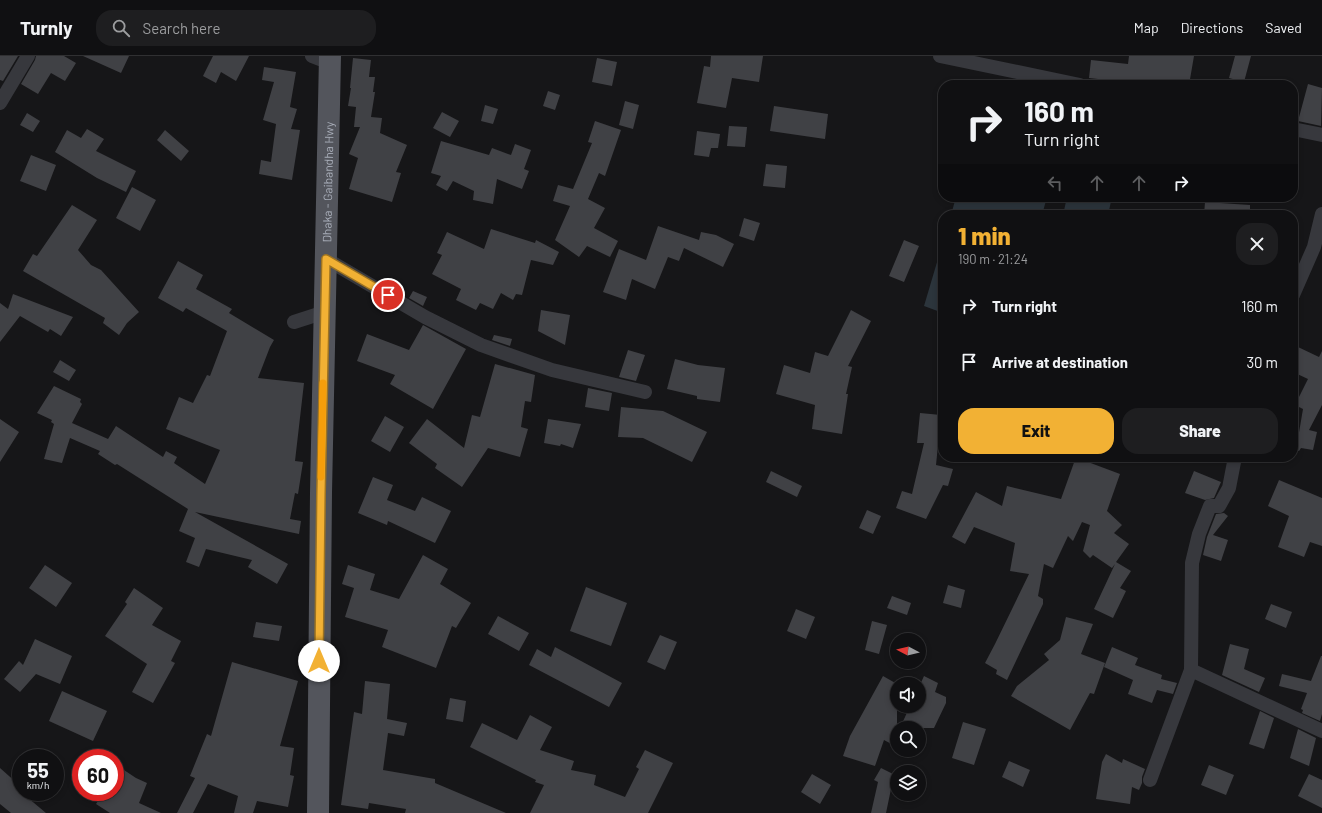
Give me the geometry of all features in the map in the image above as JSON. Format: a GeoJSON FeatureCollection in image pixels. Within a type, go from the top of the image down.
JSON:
{"type":"FeatureCollection","features":[{"type":"Feature","properties":{"kind":"main road","name":"Dhaka - Gaibandha Hwy"},"geometry":{"type":"LineString","coordinates":[[318,813],[321,493],[326,259],[324,58]]}},
{"type":"Feature","properties":{"kind":"street"},"geometry":{"type":"LineString","coordinates":[[0,103],[28,56]]}},
{"type":"Feature","properties":{"kind":"street"},"geometry":{"type":"LineString","coordinates":[[940,56],[1056,80]]}},
{"type":"Feature","properties":{"kind":"street"},"geometry":{"type":"LineString","coordinates":[[1298,130],[1322,135]]}},
{"type":"Feature","properties":{"kind":"street"},"geometry":{"type":"LineString","coordinates":[[1298,284],[1314,247],[1322,214]]}},
{"type":"Feature","properties":{"kind":"street"},"geometry":{"type":"LineString","coordinates":[[326,259],[425,317],[482,345],[552,370],[645,392]]}},
{"type":"Feature","properties":{"kind":"street"},"geometry":{"type":"LineString","coordinates":[[294,322],[325,312]]}},
{"type":"Feature","properties":{"kind":"street"},"geometry":{"type":"LineString","coordinates":[[1150,780],[1191,670],[1192,562],[1199,534],[1210,506],[1219,506],[1229,488],[1234,462]]}},
{"type":"Feature","properties":{"kind":"street"},"geometry":{"type":"LineString","coordinates":[[1191,670],[1322,731]]}},
{"type":"Feature","properties":{"kind":"shaded area"},"geometry":{"type":"Polygon","coordinates":[[[955,202],[1046,202],[1043,210],[952,210],[955,202]]]}},
{"type":"Feature","properties":{"kind":"shaded area"},"geometry":{"type":"Polygon","coordinates":[[[1066,202],[1111,202],[1109,210],[1064,210],[1066,202]]]}},
{"type":"Feature","properties":{"kind":"shaded area"},"geometry":{"type":"Polygon","coordinates":[[[938,259],[938,311],[924,306],[938,259]]]}},
{"type":"Feature","properties":{"kind":"building"},"geometry":{"type":"Polygon","coordinates":[[[0,56],[18,56],[3,81],[0,80],[0,56]]]}},
{"type":"Feature","properties":{"kind":"building"},"geometry":{"type":"Polygon","coordinates":[[[36,56],[64,56],[76,63],[65,81],[51,73],[38,94],[21,84],[36,56]]]}},
{"type":"Feature","properties":{"kind":"building"},"geometry":{"type":"Polygon","coordinates":[[[83,56],[129,56],[121,73],[83,56]]]}},
{"type":"Feature","properties":{"kind":"building"},"geometry":{"type":"Polygon","coordinates":[[[213,56],[249,56],[236,81],[221,72],[216,83],[203,76],[213,56]]]}},
{"type":"Feature","properties":{"kind":"building"},"geometry":{"type":"Polygon","coordinates":[[[711,56],[763,56],[759,82],[732,78],[726,108],[697,103],[704,66],[710,67],[711,56]]]}},
{"type":"Feature","properties":{"kind":"building"},"geometry":{"type":"Polygon","coordinates":[[[1129,56],[1194,56],[1190,80],[1107,80],[1089,78],[1091,60],[1128,64],[1129,56]]]}},
{"type":"Feature","properties":{"kind":"building"},"geometry":{"type":"Polygon","coordinates":[[[1235,56],[1251,56],[1245,80],[1229,78],[1235,56]]]}},
{"type":"Feature","properties":{"kind":"building"},"geometry":{"type":"Polygon","coordinates":[[[353,58],[371,60],[369,77],[375,77],[373,92],[375,92],[371,117],[382,118],[380,133],[407,145],[396,172],[401,173],[392,202],[349,189],[358,158],[349,154],[360,127],[354,127],[356,107],[348,106],[353,58]]]}},
{"type":"Feature","properties":{"kind":"building"},"geometry":{"type":"Polygon","coordinates":[[[597,58],[617,62],[612,86],[592,82],[597,58]]]}},
{"type":"Feature","properties":{"kind":"building"},"geometry":{"type":"Polygon","coordinates":[[[264,67],[296,72],[290,107],[297,109],[291,129],[300,130],[292,180],[259,174],[261,160],[271,162],[276,124],[263,120],[274,82],[262,80],[264,67]]]}},
{"type":"Feature","properties":{"kind":"building"},"geometry":{"type":"Polygon","coordinates":[[[1308,84],[1322,88],[1321,126],[1298,121],[1308,84]]]}},
{"type":"Feature","properties":{"kind":"building"},"geometry":{"type":"Polygon","coordinates":[[[548,91],[560,95],[555,110],[543,106],[548,91]]]}},
{"type":"Feature","properties":{"kind":"building"},"geometry":{"type":"Polygon","coordinates":[[[625,101],[639,105],[633,129],[619,125],[625,101]]]}},
{"type":"Feature","properties":{"kind":"building"},"geometry":{"type":"Polygon","coordinates":[[[485,105],[498,109],[493,124],[481,121],[485,105]]]}},
{"type":"Feature","properties":{"kind":"building"},"geometry":{"type":"Polygon","coordinates":[[[774,106],[828,114],[825,139],[770,131],[774,106]]]}},
{"type":"Feature","properties":{"kind":"building"},"geometry":{"type":"Polygon","coordinates":[[[442,112],[459,121],[450,137],[433,128],[442,112]]]}},
{"type":"Feature","properties":{"kind":"building"},"geometry":{"type":"Polygon","coordinates":[[[27,113],[40,121],[33,132],[20,125],[27,113]]]}},
{"type":"Feature","properties":{"kind":"building"},"geometry":{"type":"Polygon","coordinates":[[[595,121],[621,130],[605,176],[599,173],[588,199],[605,208],[594,228],[618,241],[610,257],[587,246],[579,257],[555,240],[570,206],[553,201],[558,185],[573,189],[592,143],[588,142],[595,121]]]}},
{"type":"Feature","properties":{"kind":"building"},"geometry":{"type":"Polygon","coordinates":[[[729,126],[747,127],[745,147],[727,146],[729,126]]]}},
{"type":"Feature","properties":{"kind":"building"},"geometry":{"type":"Polygon","coordinates":[[[87,129],[104,139],[96,151],[136,171],[126,192],[97,178],[55,152],[67,130],[81,138],[87,129]]]}},
{"type":"Feature","properties":{"kind":"building"},"geometry":{"type":"Polygon","coordinates":[[[165,130],[189,151],[181,161],[157,140],[165,130]]]}},
{"type":"Feature","properties":{"kind":"building"},"geometry":{"type":"Polygon","coordinates":[[[697,131],[720,134],[718,148],[711,148],[709,157],[694,155],[697,131]]]}},
{"type":"Feature","properties":{"kind":"building"},"geometry":{"type":"Polygon","coordinates":[[[441,141],[489,155],[492,148],[511,155],[515,144],[531,150],[524,169],[529,171],[522,189],[497,179],[493,204],[473,200],[474,191],[453,181],[447,191],[436,185],[441,176],[431,173],[441,141]]]}},
{"type":"Feature","properties":{"kind":"building"},"geometry":{"type":"Polygon","coordinates":[[[31,155],[56,165],[46,191],[20,181],[31,155]]]}},
{"type":"Feature","properties":{"kind":"building"},"geometry":{"type":"Polygon","coordinates":[[[766,164],[787,166],[785,188],[763,186],[766,164]]]}},
{"type":"Feature","properties":{"kind":"building"},"geometry":{"type":"Polygon","coordinates":[[[132,187],[156,200],[140,231],[116,218],[132,187]]]}},
{"type":"Feature","properties":{"kind":"building"},"geometry":{"type":"Polygon","coordinates":[[[1205,202],[1250,205],[1250,210],[1204,210],[1205,202]]]}},
{"type":"Feature","properties":{"kind":"building"},"geometry":{"type":"Polygon","coordinates":[[[72,205],[97,220],[78,250],[91,265],[101,270],[139,312],[127,323],[119,335],[103,323],[105,318],[23,271],[33,254],[37,256],[72,205]]]}},
{"type":"Feature","properties":{"kind":"building"},"geometry":{"type":"Polygon","coordinates":[[[744,218],[760,223],[754,241],[739,236],[744,218]]]}},
{"type":"Feature","properties":{"kind":"building"},"geometry":{"type":"Polygon","coordinates":[[[658,226],[699,240],[701,232],[716,235],[734,244],[723,267],[684,248],[679,261],[668,257],[655,289],[632,279],[626,300],[603,292],[619,249],[646,260],[658,226]]]}},
{"type":"Feature","properties":{"kind":"building"},"geometry":{"type":"Polygon","coordinates":[[[491,229],[535,243],[536,240],[559,252],[553,265],[531,260],[522,295],[516,294],[513,300],[501,293],[493,309],[480,303],[476,310],[456,300],[461,289],[432,274],[442,255],[437,253],[447,232],[484,249],[491,229]]]}},
{"type":"Feature","properties":{"kind":"building"},"geometry":{"type":"Polygon","coordinates":[[[904,240],[919,246],[904,282],[889,276],[904,240]]]}},
{"type":"Feature","properties":{"kind":"building"},"geometry":{"type":"Polygon","coordinates":[[[178,261],[203,275],[196,289],[232,309],[229,313],[274,340],[258,378],[304,383],[295,461],[303,462],[298,494],[295,493],[290,519],[301,521],[299,534],[195,512],[288,564],[277,584],[248,567],[252,560],[206,549],[199,567],[186,562],[195,538],[179,531],[188,509],[117,464],[115,465],[98,454],[100,451],[70,438],[62,463],[44,459],[54,424],[51,422],[52,420],[37,413],[54,386],[81,399],[80,402],[82,404],[72,423],[108,439],[116,426],[163,457],[166,451],[177,457],[174,463],[205,484],[220,450],[166,429],[179,397],[193,403],[207,375],[210,376],[227,331],[186,308],[183,312],[158,298],[178,261]]]}},
{"type":"Feature","properties":{"kind":"building"},"geometry":{"type":"Polygon","coordinates":[[[413,291],[427,297],[423,306],[409,298],[413,291]]]}},
{"type":"Feature","properties":{"kind":"building"},"geometry":{"type":"Polygon","coordinates":[[[13,294],[73,317],[61,336],[50,329],[48,332],[20,316],[0,342],[0,303],[8,309],[13,294]]]}},
{"type":"Feature","properties":{"kind":"building"},"geometry":{"type":"Polygon","coordinates":[[[541,310],[570,315],[565,345],[538,331],[541,310]]]}},
{"type":"Feature","properties":{"kind":"building"},"geometry":{"type":"Polygon","coordinates":[[[851,310],[871,321],[848,366],[852,367],[846,394],[848,394],[842,434],[812,429],[815,405],[776,394],[784,365],[810,373],[815,352],[828,356],[851,310]]]}},
{"type":"Feature","properties":{"kind":"building"},"geometry":{"type":"Polygon","coordinates":[[[423,325],[466,349],[433,409],[390,384],[395,375],[357,361],[367,334],[409,350],[423,325]]]}},
{"type":"Feature","properties":{"kind":"building"},"geometry":{"type":"Polygon","coordinates":[[[494,335],[512,339],[510,346],[492,340],[494,335]]]}},
{"type":"Feature","properties":{"kind":"building"},"geometry":{"type":"Polygon","coordinates":[[[1298,347],[1319,357],[1322,351],[1322,405],[1309,430],[1317,432],[1313,450],[1301,448],[1299,451],[1298,438],[1303,409],[1298,406],[1298,399],[1308,379],[1298,374],[1298,347]]]}},
{"type":"Feature","properties":{"kind":"building"},"geometry":{"type":"Polygon","coordinates":[[[628,350],[645,355],[636,381],[619,377],[628,350]]]}},
{"type":"Feature","properties":{"kind":"building"},"geometry":{"type":"Polygon","coordinates":[[[675,359],[698,365],[725,368],[720,402],[697,399],[697,396],[667,389],[675,359]]]}},
{"type":"Feature","properties":{"kind":"building"},"geometry":{"type":"Polygon","coordinates":[[[60,360],[76,370],[69,381],[53,372],[60,360]]]}},
{"type":"Feature","properties":{"kind":"building"},"geometry":{"type":"Polygon","coordinates":[[[495,364],[535,375],[531,402],[525,401],[521,427],[528,429],[520,457],[488,448],[462,487],[435,468],[437,464],[409,443],[427,419],[464,448],[472,415],[480,417],[495,364]]]}},
{"type":"Feature","properties":{"kind":"building"},"geometry":{"type":"Polygon","coordinates":[[[588,388],[612,393],[609,411],[585,407],[588,388]]]}},
{"type":"Feature","properties":{"kind":"building"},"geometry":{"type":"Polygon","coordinates":[[[621,407],[663,411],[707,432],[692,462],[643,438],[618,437],[621,407]]]}},
{"type":"Feature","properties":{"kind":"building"},"geometry":{"type":"Polygon","coordinates":[[[920,413],[938,415],[938,445],[936,465],[953,469],[948,486],[943,485],[926,519],[896,508],[902,491],[912,494],[924,443],[917,443],[920,413]]]}},
{"type":"Feature","properties":{"kind":"building"},"geometry":{"type":"Polygon","coordinates":[[[385,416],[404,427],[390,452],[371,441],[385,416]]]}},
{"type":"Feature","properties":{"kind":"building"},"geometry":{"type":"Polygon","coordinates":[[[0,419],[19,432],[0,462],[0,419]]]}},
{"type":"Feature","properties":{"kind":"building"},"geometry":{"type":"Polygon","coordinates":[[[548,419],[581,424],[573,448],[561,444],[560,446],[544,443],[548,419]]]}},
{"type":"Feature","properties":{"kind":"building"},"geometry":{"type":"Polygon","coordinates":[[[1074,462],[1088,462],[1120,474],[1107,511],[1122,525],[1114,533],[1129,544],[1116,562],[1131,571],[1120,588],[1126,591],[1113,618],[1094,609],[1115,564],[1112,568],[1093,555],[1090,558],[1083,551],[1090,525],[1082,522],[1073,541],[1068,536],[1053,568],[1044,564],[1038,596],[1043,599],[1043,604],[1007,680],[996,674],[997,670],[985,663],[1029,574],[1010,571],[1015,543],[974,527],[965,544],[952,537],[976,492],[1002,506],[1007,486],[1061,499],[1074,462]]]}},
{"type":"Feature","properties":{"kind":"building"},"geometry":{"type":"Polygon","coordinates":[[[771,471],[802,486],[797,497],[766,482],[771,471]]]}},
{"type":"Feature","properties":{"kind":"building"},"geometry":{"type":"Polygon","coordinates":[[[1194,471],[1221,482],[1214,498],[1205,500],[1185,493],[1194,471]]]}},
{"type":"Feature","properties":{"kind":"building"},"geometry":{"type":"Polygon","coordinates":[[[373,477],[393,485],[387,500],[415,511],[422,497],[451,511],[435,543],[388,521],[387,525],[358,513],[373,477]]]}},
{"type":"Feature","properties":{"kind":"building"},"geometry":{"type":"Polygon","coordinates":[[[1279,480],[1322,498],[1322,546],[1310,542],[1304,557],[1278,547],[1289,516],[1268,506],[1279,480]]]}},
{"type":"Feature","properties":{"kind":"building"},"geometry":{"type":"Polygon","coordinates":[[[867,510],[881,516],[873,534],[859,528],[867,510]]]}},
{"type":"Feature","properties":{"kind":"building"},"geometry":{"type":"Polygon","coordinates":[[[1224,513],[1228,516],[1213,535],[1228,540],[1221,561],[1203,555],[1207,537],[1216,514],[1224,513]]]}},
{"type":"Feature","properties":{"kind":"building"},"geometry":{"type":"Polygon","coordinates":[[[423,555],[448,569],[440,584],[471,603],[456,628],[452,626],[436,668],[382,647],[388,630],[345,617],[354,588],[342,584],[348,565],[375,574],[370,590],[399,599],[423,555]]]}},
{"type":"Feature","properties":{"kind":"building"},"geometry":{"type":"Polygon","coordinates":[[[45,565],[72,583],[56,607],[29,588],[45,565]]]}},
{"type":"Feature","properties":{"kind":"building"},"geometry":{"type":"Polygon","coordinates":[[[948,585],[965,590],[961,608],[943,603],[948,585]]]}},
{"type":"Feature","properties":{"kind":"building"},"geometry":{"type":"Polygon","coordinates":[[[586,587],[627,603],[611,646],[570,631],[586,587]]]}},
{"type":"Feature","properties":{"kind":"building"},"geometry":{"type":"Polygon","coordinates":[[[134,588],[163,608],[152,625],[181,641],[171,661],[175,663],[153,703],[132,692],[147,664],[105,636],[127,604],[125,602],[134,588]]]}},
{"type":"Feature","properties":{"kind":"building"},"geometry":{"type":"Polygon","coordinates":[[[892,596],[911,603],[907,615],[887,608],[892,596]]]}},
{"type":"Feature","properties":{"kind":"building"},"geometry":{"type":"Polygon","coordinates":[[[1271,604],[1292,612],[1286,628],[1265,619],[1271,604]]]}},
{"type":"Feature","properties":{"kind":"building"},"geometry":{"type":"Polygon","coordinates":[[[796,609],[815,617],[806,639],[787,631],[796,609]]]}},
{"type":"Feature","properties":{"kind":"building"},"geometry":{"type":"Polygon","coordinates":[[[498,616],[529,633],[519,651],[488,634],[498,616]]]}},
{"type":"Feature","properties":{"kind":"building"},"geometry":{"type":"Polygon","coordinates":[[[1066,617],[1093,624],[1081,654],[1105,663],[1094,694],[1090,693],[1070,730],[1011,696],[1017,686],[1049,660],[1044,654],[1060,640],[1066,617]]]}},
{"type":"Feature","properties":{"kind":"building"},"geometry":{"type":"Polygon","coordinates":[[[872,621],[887,625],[879,654],[865,650],[872,621]]]}},
{"type":"Feature","properties":{"kind":"building"},"geometry":{"type":"Polygon","coordinates":[[[256,622],[282,626],[279,641],[253,637],[256,622]]]}},
{"type":"Feature","properties":{"kind":"building"},"geometry":{"type":"Polygon","coordinates":[[[660,635],[677,642],[665,670],[647,662],[660,635]]]}},
{"type":"Feature","properties":{"kind":"building"},"geometry":{"type":"Polygon","coordinates":[[[35,639],[72,656],[60,684],[36,674],[20,692],[4,679],[19,661],[23,665],[35,639]]]}},
{"type":"Feature","properties":{"kind":"building"},"geometry":{"type":"Polygon","coordinates":[[[1230,644],[1249,649],[1244,669],[1265,678],[1259,692],[1222,675],[1230,644]]]}},
{"type":"Feature","properties":{"kind":"building"},"geometry":{"type":"Polygon","coordinates":[[[555,647],[622,683],[609,707],[529,665],[537,649],[551,657],[555,647]]]}},
{"type":"Feature","properties":{"kind":"building"},"geometry":{"type":"Polygon","coordinates":[[[1112,647],[1138,658],[1135,665],[1162,675],[1161,679],[1177,683],[1173,694],[1157,690],[1152,703],[1128,694],[1133,680],[1104,667],[1112,647]]]}},
{"type":"Feature","properties":{"kind":"building"},"geometry":{"type":"Polygon","coordinates":[[[1321,656],[1322,714],[1320,721],[1302,713],[1303,710],[1301,709],[1307,693],[1279,686],[1282,674],[1311,681],[1321,656]]]}},
{"type":"Feature","properties":{"kind":"building"},"geometry":{"type":"Polygon","coordinates":[[[232,662],[298,681],[280,746],[294,748],[290,775],[294,776],[288,807],[257,801],[253,813],[234,813],[238,796],[208,784],[193,813],[177,813],[195,778],[190,776],[207,734],[211,736],[232,662]]]}},
{"type":"Feature","properties":{"kind":"building"},"geometry":{"type":"Polygon","coordinates":[[[883,676],[890,680],[890,713],[897,713],[897,721],[890,721],[890,743],[884,740],[875,766],[843,756],[850,736],[883,676]]]}},
{"type":"Feature","properties":{"kind":"building"},"geometry":{"type":"Polygon","coordinates":[[[926,677],[938,683],[935,692],[946,697],[946,703],[934,728],[926,728],[926,721],[903,721],[907,713],[926,713],[926,677]]]}},
{"type":"Feature","properties":{"kind":"building"},"geometry":{"type":"Polygon","coordinates":[[[365,681],[390,684],[387,719],[407,723],[404,736],[388,733],[383,770],[435,779],[435,783],[506,813],[405,813],[406,809],[369,803],[368,809],[341,805],[354,712],[362,714],[365,681]]]}},
{"type":"Feature","properties":{"kind":"building"},"geometry":{"type":"Polygon","coordinates":[[[62,691],[107,711],[93,741],[49,721],[62,691]]]}},
{"type":"Feature","properties":{"kind":"building"},"geometry":{"type":"Polygon","coordinates":[[[450,698],[466,701],[463,722],[446,719],[450,698]]]}},
{"type":"Feature","properties":{"kind":"building"},"geometry":{"type":"Polygon","coordinates":[[[1260,711],[1274,718],[1264,749],[1249,744],[1260,711]]]}},
{"type":"Feature","properties":{"kind":"building"},"geometry":{"type":"Polygon","coordinates":[[[530,715],[552,727],[540,750],[574,761],[571,770],[596,775],[594,785],[625,797],[639,769],[636,767],[645,750],[673,763],[648,813],[530,813],[544,785],[535,782],[536,780],[470,747],[482,723],[517,740],[530,715]]]}},
{"type":"Feature","properties":{"kind":"building"},"geometry":{"type":"Polygon","coordinates":[[[963,722],[986,729],[974,765],[952,758],[963,722]]]}},
{"type":"Feature","properties":{"kind":"building"},"geometry":{"type":"Polygon","coordinates":[[[1298,729],[1316,738],[1309,766],[1290,758],[1298,729]]]}},
{"type":"Feature","properties":{"kind":"building"},"geometry":{"type":"Polygon","coordinates":[[[1106,754],[1122,763],[1123,759],[1145,769],[1139,790],[1132,787],[1130,804],[1096,799],[1102,762],[1106,754]]]}},
{"type":"Feature","properties":{"kind":"building"},"geometry":{"type":"Polygon","coordinates":[[[1009,761],[1030,770],[1023,787],[1002,777],[1009,761]]]}},
{"type":"Feature","properties":{"kind":"building"},"geometry":{"type":"Polygon","coordinates":[[[1209,765],[1234,775],[1226,795],[1201,785],[1209,765]]]}},
{"type":"Feature","properties":{"kind":"building"},"geometry":{"type":"Polygon","coordinates":[[[0,768],[12,779],[12,801],[32,801],[46,813],[11,813],[0,804],[0,768]]]}},
{"type":"Feature","properties":{"kind":"building"},"geometry":{"type":"Polygon","coordinates":[[[881,768],[890,772],[890,794],[886,813],[871,813],[878,782],[874,780],[881,768]]]}},
{"type":"Feature","properties":{"kind":"building"},"geometry":{"type":"Polygon","coordinates":[[[124,770],[147,783],[139,803],[161,813],[110,813],[96,804],[98,801],[124,801],[124,770]]]}},
{"type":"Feature","properties":{"kind":"building"},"geometry":{"type":"Polygon","coordinates":[[[812,774],[831,785],[820,804],[801,792],[812,774]]]}},
{"type":"Feature","properties":{"kind":"building"},"geometry":{"type":"Polygon","coordinates":[[[1309,774],[1322,780],[1322,808],[1298,796],[1309,774]]]}},
{"type":"Feature","properties":{"kind":"slow traffic"},"geometry":{"type":"LineString","coordinates":[[321,477],[323,383]]}},
{"type":"Feature","properties":{"kind":"route"},"geometry":{"type":"LineString","coordinates":[[319,661],[326,259],[388,295]]}}]}
